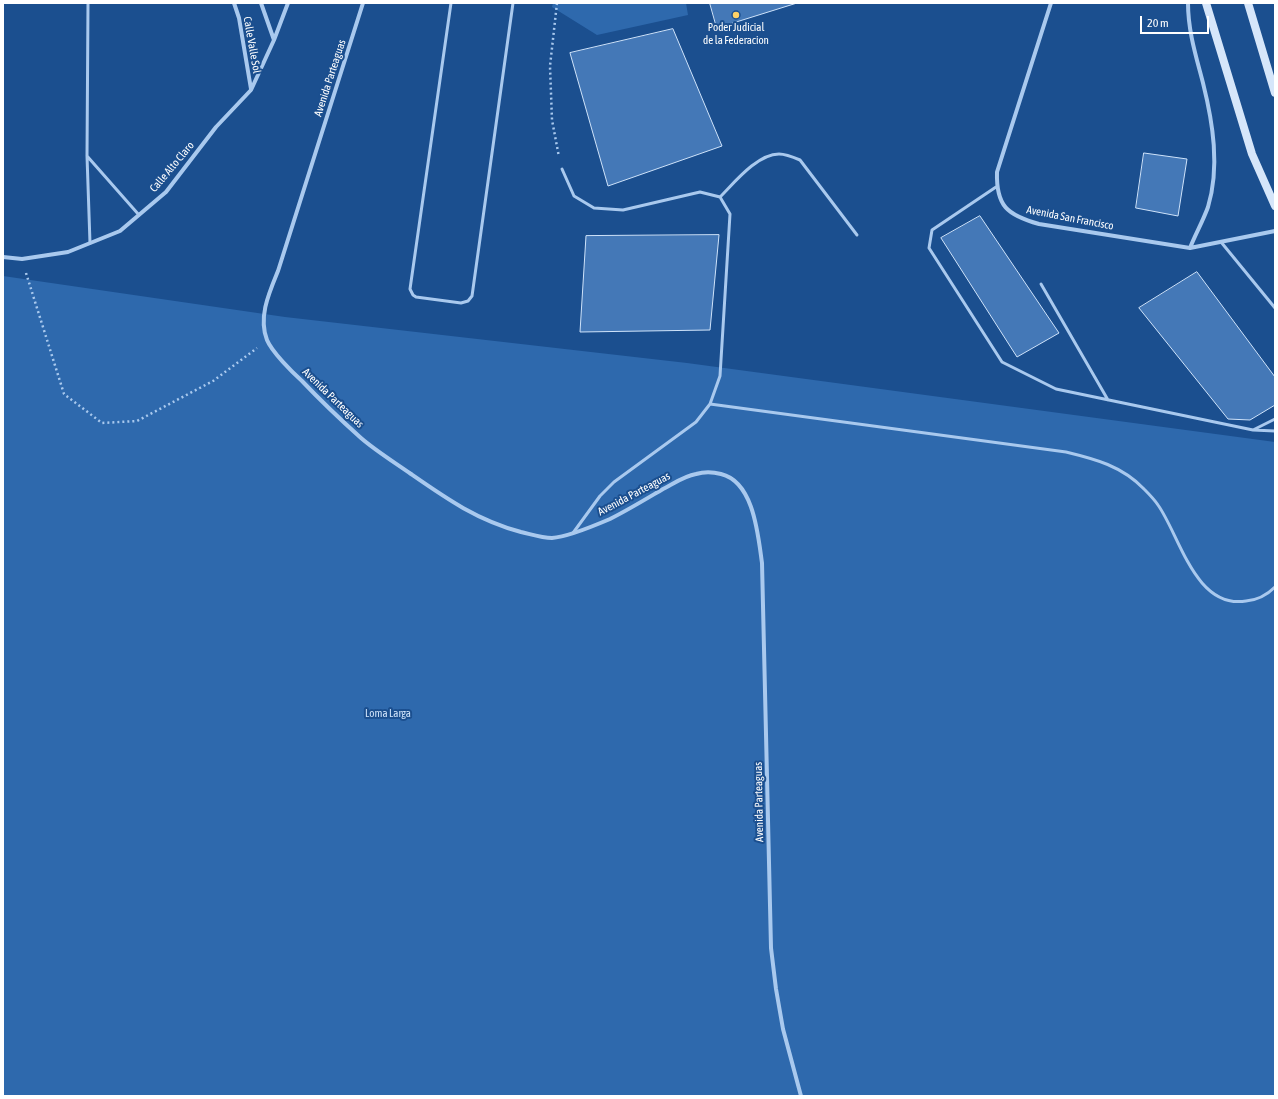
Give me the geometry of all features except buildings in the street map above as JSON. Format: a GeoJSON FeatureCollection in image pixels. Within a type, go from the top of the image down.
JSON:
{"type":"FeatureCollection","features":[{"type":"Feature","properties":{"kind":"street","name":"Calle Valle Sol"},"geometry":{"type":"LineString","coordinates":[[234,3],[239,18],[251,90]]}},
{"type":"Feature","properties":{"kind":"street"},"geometry":{"type":"LineString","coordinates":[[262,3],[274,40]]}},
{"type":"Feature","properties":{"kind":"street","name":"Calle Alto Claro"},"geometry":{"type":"LineString","coordinates":[[3,257],[22,259],[68,252],[120,231],[166,192],[216,127],[251,90],[274,40],[288,3]]}},
{"type":"Feature","properties":{"kind":"street","name":"Avenida Parteaguas"},"geometry":{"type":"LineString","coordinates":[[363,3],[278,272],[265,306],[263,322],[268,341],[285,364],[362,439],[450,502],[487,521],[535,536],[552,538],[573,533],[609,519],[679,481],[695,474],[720,474],[729,477],[738,484],[746,496],[756,524],[762,563],[771,948],[782,1029],[801,1096]]}},
{"type":"Feature","properties":{"kind":"street","name":"Avenida San Francisco"},"geometry":{"type":"LineString","coordinates":[[1051,3],[997,172],[996,187],[1000,201],[1009,212],[1022,219],[1039,224],[1190,248],[1275,231]]}},
{"type":"Feature","properties":{"kind":"street"},"geometry":{"type":"LineString","coordinates":[[1188,3],[1190,33],[1213,134],[1214,173],[1208,206],[1190,248]]}},
{"type":"Feature","properties":{"kind":"street"},"geometry":{"type":"LineString","coordinates":[[1206,3],[1252,154],[1275,206]]}},
{"type":"Feature","properties":{"kind":"street"},"geometry":{"type":"LineString","coordinates":[[1248,3],[1275,93]]}},
{"type":"Feature","properties":{"kind":"lane"},"geometry":{"type":"LineString","coordinates":[[88,3],[87,156],[90,243]]}},
{"type":"Feature","properties":{"kind":"lane"},"geometry":{"type":"LineString","coordinates":[[451,3],[410,289],[416,297],[460,303],[468,301],[472,296],[513,3]]}},
{"type":"Feature","properties":{"kind":"lane"},"geometry":{"type":"LineString","coordinates":[[720,198],[756,162],[778,154],[788,155],[800,160],[857,235]]}},
{"type":"Feature","properties":{"kind":"lane"},"geometry":{"type":"LineString","coordinates":[[87,156],[139,215]]}},
{"type":"Feature","properties":{"kind":"lane"},"geometry":{"type":"LineString","coordinates":[[562,169],[574,196],[594,208],[623,210],[700,192],[720,198],[730,214],[720,376],[710,404],[696,422],[614,482],[600,496],[573,533]]}},
{"type":"Feature","properties":{"kind":"lane"},"geometry":{"type":"LineString","coordinates":[[996,187],[932,230],[929,248],[1002,362],[1056,389],[1253,430],[1275,431]]}},
{"type":"Feature","properties":{"kind":"lane"},"geometry":{"type":"LineString","coordinates":[[1221,242],[1275,308]]}},
{"type":"Feature","properties":{"kind":"lane"},"geometry":{"type":"LineString","coordinates":[[1041,284],[1108,400]]}},
{"type":"Feature","properties":{"kind":"lane"},"geometry":{"type":"LineString","coordinates":[[710,404],[1066,452],[1103,461],[1128,475],[1143,488],[1158,505],[1192,571],[1208,589],[1223,598],[1240,602],[1256,600],[1270,592],[1275,587]]}},
{"type":"Feature","properties":{"kind":"lane"},"geometry":{"type":"LineString","coordinates":[[1253,430],[1275,419]]}},
{"type":"Feature","properties":{"kind":"path"},"geometry":{"type":"LineString","coordinates":[[557,3],[550,66],[552,120],[562,169]]}},
{"type":"Feature","properties":{"kind":"path"},"geometry":{"type":"LineString","coordinates":[[22,259],[64,394],[102,424],[137,421],[213,380],[268,341]]}},
{"type":"Feature","properties":{"kind":"green space"},"geometry":{"type":"Polygon","coordinates":[[[553,3],[686,3],[688,15],[597,35],[552,7],[553,3]]]}},
{"type":"Feature","properties":{"kind":"green space","name":"Loma Larga"},"geometry":{"type":"Polygon","coordinates":[[[3,276],[285,317],[687,363],[1275,442],[1275,1096],[3,1096],[3,276]]]}},
{"type":"Feature","properties":{"kind":"place","name":"Poder Judicial de la Federacion"},"geometry":{"type":"Point","coordinates":[736,15]}}]}
